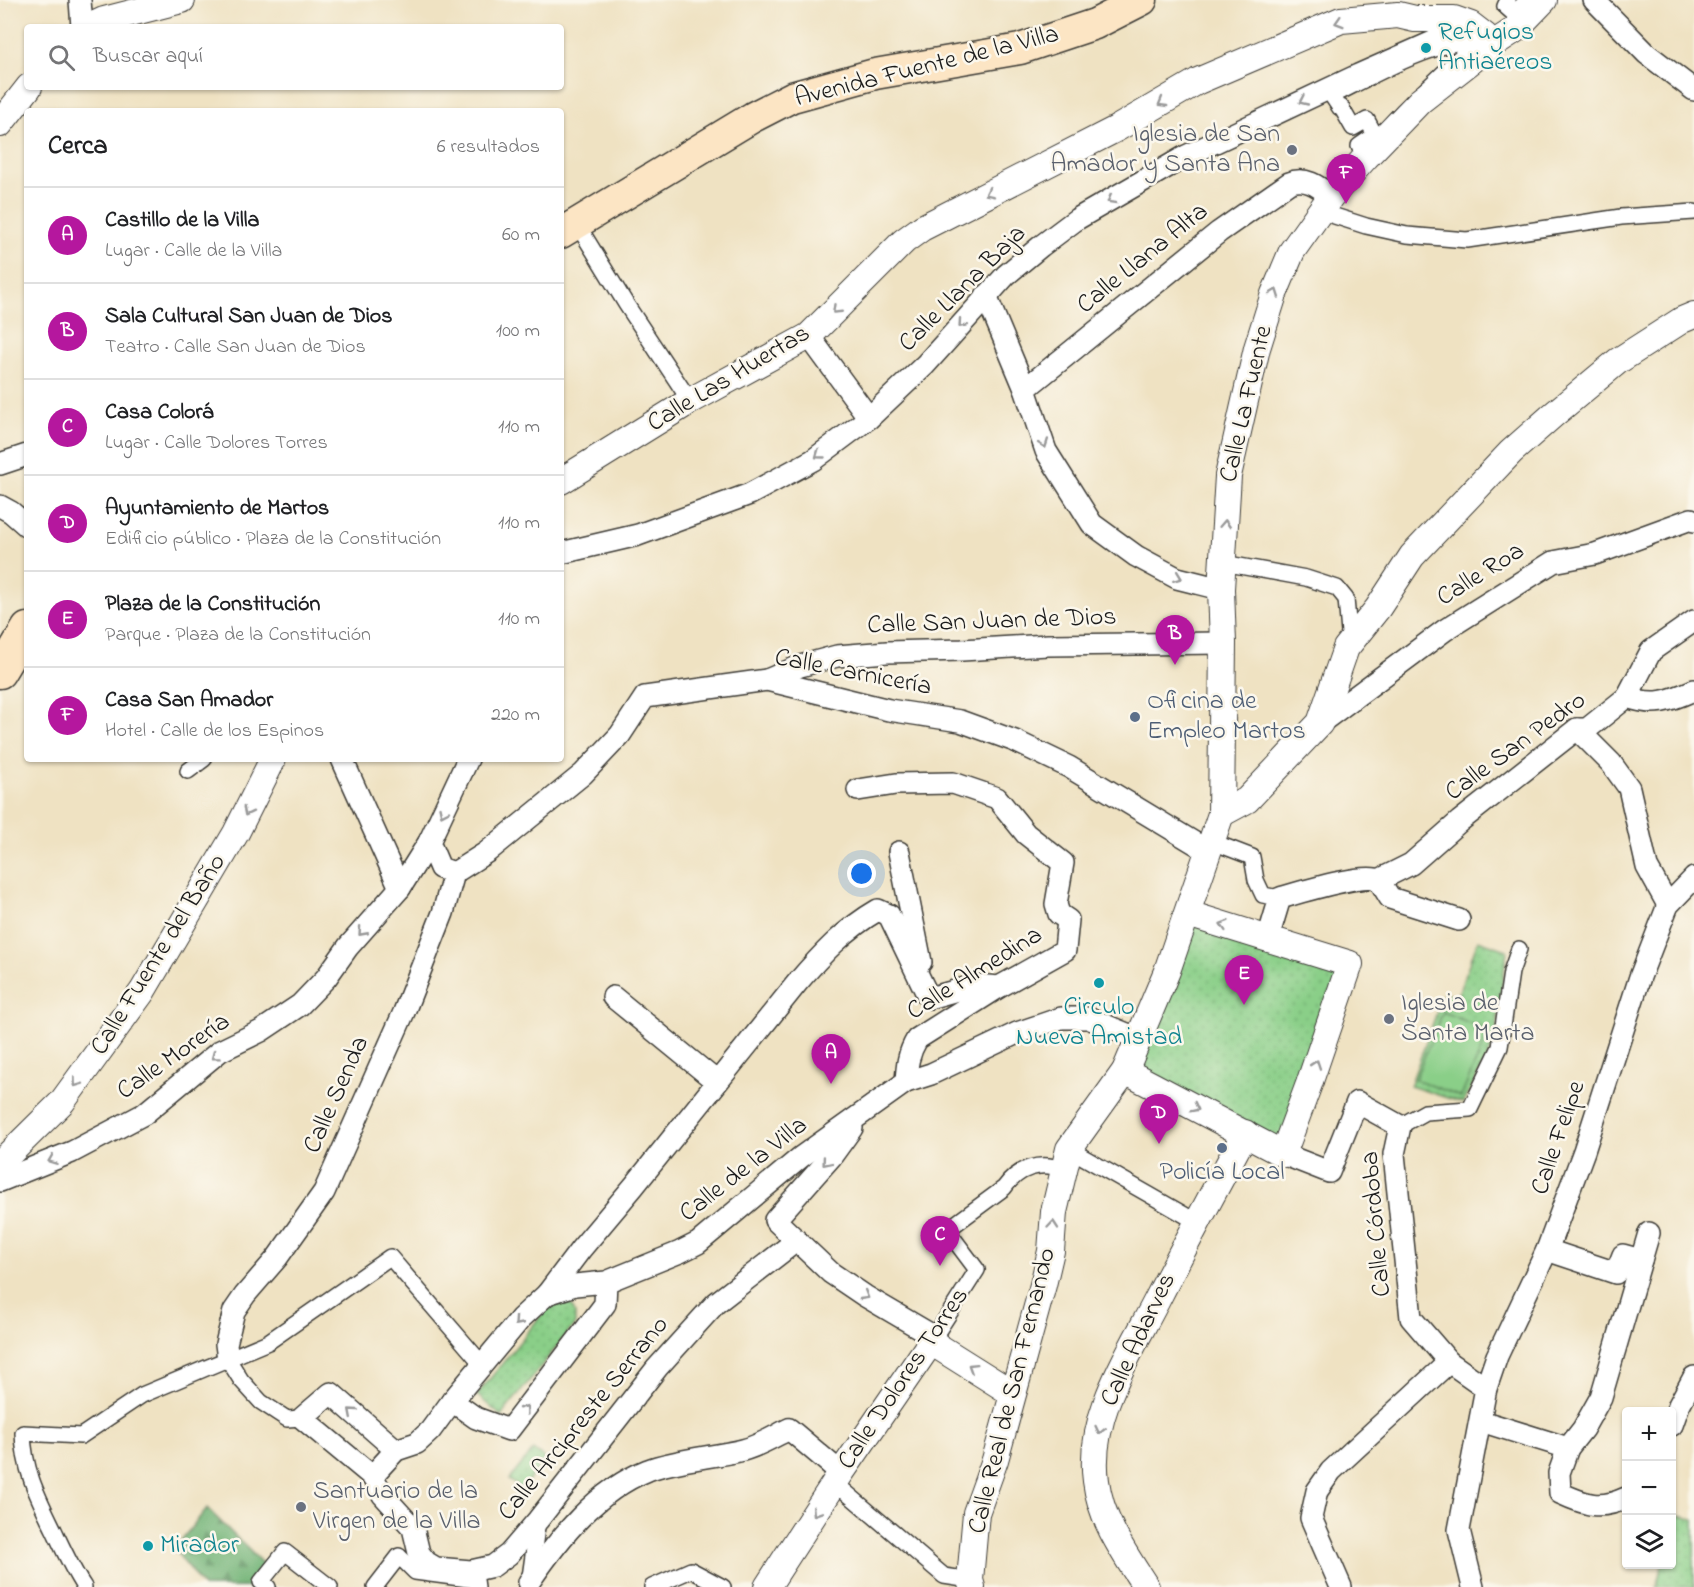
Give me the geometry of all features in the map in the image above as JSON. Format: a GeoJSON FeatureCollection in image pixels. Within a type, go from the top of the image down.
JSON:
{"type":"FeatureCollection","features":[{"type":"Feature","properties":{"kind":"main road","name":"Avenida Fuente de la Villa"},"geometry":{"type":"LineString","coordinates":[[569,229],[753,117],[792,97],[828,85],[875,74],[1020,49],[1095,24],[1142,0]]}},
{"type":"Feature","properties":{"kind":"main road"},"geometry":{"type":"LineString","coordinates":[[0,673],[24,633]]}},
{"type":"Feature","properties":{"kind":"street"},"geometry":{"type":"LineString","coordinates":[[80,0],[82,24]]}},
{"type":"Feature","properties":{"kind":"street"},"geometry":{"type":"LineString","coordinates":[[95,24],[182,0]]}},
{"type":"Feature","properties":{"kind":"street"},"geometry":{"type":"LineString","coordinates":[[1508,0],[1505,6],[1514,14],[1527,0]]}},
{"type":"Feature","properties":{"kind":"street","name":"Calle La Fuente"},"geometry":{"type":"LineString","coordinates":[[1139,1039],[1188,914],[1221,814],[1224,644],[1221,589],[1228,476],[1257,348],[1274,294],[1292,251],[1325,203],[1420,101],[1516,29],[1544,0]]}},
{"type":"Feature","properties":{"kind":"street"},"geometry":{"type":"LineString","coordinates":[[1594,0],[1647,54],[1694,90]]}},
{"type":"Feature","properties":{"kind":"street","name":"Calle Las Huertas"},"geometry":{"type":"LineString","coordinates":[[564,479],[690,400],[809,336],[904,241],[948,213],[1105,135],[1198,81],[1341,20],[1398,7],[1415,19],[1454,19],[1471,25],[1493,44]]}},
{"type":"Feature","properties":{"kind":"street","name":"Calle Llana Baja"},"geometry":{"type":"LineString","coordinates":[[569,550],[638,535],[750,494],[813,460],[869,418],[926,365],[1006,275],[1077,219],[1186,156],[1471,25]]}},
{"type":"Feature","properties":{"kind":"street"},"geometry":{"type":"LineString","coordinates":[[1467,41],[1471,44],[1471,47],[1402,111],[1363,155],[1359,146],[1375,135],[1367,120],[1353,128],[1341,106],[1340,108],[1332,96],[1447,44],[1467,41]]}},
{"type":"Feature","properties":{"kind":"street"},"geometry":{"type":"LineString","coordinates":[[0,124],[27,90]]}},
{"type":"Feature","properties":{"kind":"street","name":"Calle Llana Alta"},"geometry":{"type":"LineString","coordinates":[[1025,389],[1218,232],[1289,183],[1302,179],[1320,187],[1325,203]]}},
{"type":"Feature","properties":{"kind":"street"},"geometry":{"type":"LineString","coordinates":[[1325,203],[1366,226],[1407,235],[1467,240],[1621,218],[1694,212]]}},
{"type":"Feature","properties":{"kind":"street"},"geometry":{"type":"LineString","coordinates":[[569,229],[626,304],[690,400]]}},
{"type":"Feature","properties":{"kind":"street"},"geometry":{"type":"LineString","coordinates":[[986,296],[1025,389],[1046,451],[1092,524],[1136,556],[1177,578],[1221,589]]}},
{"type":"Feature","properties":{"kind":"street"},"geometry":{"type":"LineString","coordinates":[[1221,814],[1247,800],[1320,723],[1346,648],[1378,608],[1412,556],[1511,452],[1618,362],[1682,320],[1694,315]]}},
{"type":"Feature","properties":{"kind":"street"},"geometry":{"type":"LineString","coordinates":[[809,336],[869,418]]}},
{"type":"Feature","properties":{"kind":"street"},"geometry":{"type":"LineString","coordinates":[[0,464],[24,457]]}},
{"type":"Feature","properties":{"kind":"street"},"geometry":{"type":"LineString","coordinates":[[0,506],[24,523]]}},
{"type":"Feature","properties":{"kind":"street","name":"Calle Roa"},"geometry":{"type":"LineString","coordinates":[[1320,723],[1445,630],[1554,562],[1595,554],[1691,519],[1694,520]]}},
{"type":"Feature","properties":{"kind":"street"},"geometry":{"type":"LineString","coordinates":[[1223,563],[1306,578],[1337,588],[1346,599],[1350,644]]}},
{"type":"Feature","properties":{"kind":"street"},"geometry":{"type":"LineString","coordinates":[[1627,697],[1652,651],[1694,621]]}},
{"type":"Feature","properties":{"kind":"street","name":"Calle San Juan de Dios"},"geometry":{"type":"LineString","coordinates":[[767,680],[800,666],[837,656],[887,652],[1048,645],[1224,644]]}},
{"type":"Feature","properties":{"kind":"street","name":"Calle Carnicería"},"geometry":{"type":"LineString","coordinates":[[454,873],[487,852],[583,774],[620,735],[645,697],[767,680],[889,711],[960,721],[1016,741],[1070,767],[1210,846]]}},
{"type":"Feature","properties":{"kind":"street","name":"Calle San Pedro"},"geometry":{"type":"LineString","coordinates":[[1280,898],[1351,880],[1375,878],[1379,880],[1411,864],[1460,821],[1577,729],[1587,729],[1627,697],[1644,703],[1672,700],[1694,690]]}},
{"type":"Feature","properties":{"kind":"street"},"geometry":{"type":"LineString","coordinates":[[1577,729],[1611,763],[1629,788],[1647,867],[1668,905]]}},
{"type":"Feature","properties":{"kind":"street"},"geometry":{"type":"LineString","coordinates":[[188,771],[200,762]]}},
{"type":"Feature","properties":{"kind":"street","name":"Calle Fuente del Baño"},"geometry":{"type":"LineString","coordinates":[[0,1163],[62,1102],[142,992],[236,833],[272,762]]}},
{"type":"Feature","properties":{"kind":"street"},"geometry":{"type":"LineString","coordinates":[[343,762],[400,888]]}},
{"type":"Feature","properties":{"kind":"street","name":"Calle Morería"},"geometry":{"type":"LineString","coordinates":[[0,1180],[72,1152],[144,1114],[220,1051],[261,1031],[300,1005],[326,978],[348,947],[400,888],[429,842],[467,762]]}},
{"type":"Feature","properties":{"kind":"street","name":"Calle Almedina"},"geometry":{"type":"LineString","coordinates":[[858,790],[896,784],[953,783],[997,798],[1026,834],[1063,863],[1056,904],[1059,914],[1068,920],[1065,951],[999,987],[917,1039],[907,1061],[906,1082]]}},
{"type":"Feature","properties":{"kind":"street"},"geometry":{"type":"LineString","coordinates":[[429,842],[440,867],[454,873]]}},
{"type":"Feature","properties":{"kind":"street"},"geometry":{"type":"LineString","coordinates":[[1210,846],[1252,857],[1256,880],[1263,895],[1280,898],[1268,938]]}},
{"type":"Feature","properties":{"kind":"street"},"geometry":{"type":"LineString","coordinates":[[899,852],[929,998]]}},
{"type":"Feature","properties":{"kind":"street","name":"Calle Senda"},"geometry":{"type":"LineString","coordinates":[[228,1359],[226,1344],[228,1327],[234,1311],[245,1294],[277,1258],[324,1192],[404,1012],[443,913],[454,873]]}},
{"type":"Feature","properties":{"kind":"street","name":"Calle Felipe"},"geometry":{"type":"LineString","coordinates":[[1473,1587],[1459,1530],[1486,1388],[1497,1356],[1547,1250],[1584,1151],[1640,977],[1668,905],[1694,878]]}},
{"type":"Feature","properties":{"kind":"street"},"geometry":{"type":"LineString","coordinates":[[1379,880],[1390,898],[1459,920]]}},
{"type":"Feature","properties":{"kind":"street"},"geometry":{"type":"LineString","coordinates":[[547,1294],[581,1248],[819,957],[844,932],[878,910],[889,915],[929,998]]}},
{"type":"Feature","properties":{"kind":"street"},"geometry":{"type":"LineString","coordinates":[[1125,1071],[1283,1154],[1350,964],[1188,914]]}},
{"type":"Feature","properties":{"kind":"street"},"geometry":{"type":"LineString","coordinates":[[1400,1126],[1425,1112],[1470,1109],[1500,1047],[1511,972],[1519,948]]}},
{"type":"Feature","properties":{"kind":"street"},"geometry":{"type":"LineString","coordinates":[[929,998],[976,985],[999,987]]}},
{"type":"Feature","properties":{"kind":"street"},"geometry":{"type":"LineString","coordinates":[[612,997],[717,1082]]}},
{"type":"Feature","properties":{"kind":"street","name":"Calle de la Villa"},"geometry":{"type":"LineString","coordinates":[[372,1476],[396,1450],[417,1443],[430,1431],[521,1318],[547,1294],[575,1285],[606,1282],[698,1243],[801,1157],[906,1082],[931,1074],[1017,1033],[1061,1018],[1088,1018],[1139,1039]]}},
{"type":"Feature","properties":{"kind":"street","name":"Calle Real de San Fernando"},"geometry":{"type":"LineString","coordinates":[[971,1584],[976,1513],[995,1460],[1043,1285],[1051,1251],[1054,1212],[1067,1160],[1125,1071],[1139,1039]]}},
{"type":"Feature","properties":{"kind":"street","name":"Calle Córdoba"},"geometry":{"type":"LineString","coordinates":[[1283,1154],[1329,1172],[1357,1102],[1400,1126],[1394,1154],[1412,1318],[1449,1362],[1486,1388]]}},
{"type":"Feature","properties":{"kind":"street"},"geometry":{"type":"LineString","coordinates":[[861,1115],[831,1157],[775,1220],[831,1274],[1012,1393]]}},
{"type":"Feature","properties":{"kind":"street","name":"Calle Adarves"},"geometry":{"type":"LineString","coordinates":[[1146,1587],[1114,1538],[1099,1497],[1095,1478],[1098,1439],[1115,1383],[1245,1133]]}},
{"type":"Feature","properties":{"kind":"street"},"geometry":{"type":"LineString","coordinates":[[1067,1160],[1197,1222]]}},
{"type":"Feature","properties":{"kind":"street","name":"Calle Dolores Torres"},"geometry":{"type":"LineString","coordinates":[[767,1587],[977,1270],[947,1230],[1004,1188],[1022,1170],[1055,1166],[1067,1160]]}},
{"type":"Feature","properties":{"kind":"street"},"geometry":{"type":"LineString","coordinates":[[1622,1499],[1602,1506],[1577,1501],[1560,1493],[1559,1473],[1569,1448],[1601,1397],[1649,1233]]}},
{"type":"Feature","properties":{"kind":"street","name":"Calle Arcipreste Serrano"},"geometry":{"type":"LineString","coordinates":[[372,1476],[383,1495],[413,1528],[419,1553],[426,1562],[436,1568],[471,1571],[493,1566],[509,1554],[538,1520],[657,1368],[716,1303],[736,1285],[796,1241]]}},
{"type":"Feature","properties":{"kind":"street"},"geometry":{"type":"LineString","coordinates":[[1547,1250],[1616,1273],[1623,1255],[1641,1260]]}},
{"type":"Feature","properties":{"kind":"street"},"geometry":{"type":"LineString","coordinates":[[84,1587],[74,1572],[31,1482],[24,1451],[23,1433],[81,1436],[142,1395],[268,1341],[390,1257],[482,1364]]}},
{"type":"Feature","properties":{"kind":"street"},"geometry":{"type":"LineString","coordinates":[[452,1401],[476,1418],[509,1430],[605,1304],[606,1282]]}},
{"type":"Feature","properties":{"kind":"street"},"geometry":{"type":"LineString","coordinates":[[228,1359],[241,1380],[261,1402],[288,1419],[302,1418],[331,1394],[396,1450]]}},
{"type":"Feature","properties":{"kind":"street"},"geometry":{"type":"LineString","coordinates":[[1341,1587],[1311,1518],[1317,1491],[1331,1471],[1449,1362]]}},
{"type":"Feature","properties":{"kind":"street"},"geometry":{"type":"LineString","coordinates":[[1676,1411],[1694,1377]]}},
{"type":"Feature","properties":{"kind":"street"},"geometry":{"type":"LineString","coordinates":[[302,1418],[372,1476]]}},
{"type":"Feature","properties":{"kind":"street"},"geometry":{"type":"LineString","coordinates":[[1481,1421],[1569,1448]]}},
{"type":"Feature","properties":{"kind":"street"},"geometry":{"type":"LineString","coordinates":[[529,1585],[561,1538],[611,1490],[651,1469],[746,1449],[789,1429],[838,1478],[944,1576],[971,1584]]}},
{"type":"Feature","properties":{"kind":"street"},"geometry":{"type":"LineString","coordinates":[[529,1585],[538,1520]]}},
{"type":"Feature","properties":{"kind":"street"},"geometry":{"type":"LineString","coordinates":[[268,1587],[261,1582],[285,1552],[330,1587]]}},
{"type":"Feature","properties":{"kind":"street"},"geometry":{"type":"LineString","coordinates":[[375,1587],[399,1556],[415,1572],[476,1580],[477,1587]]}},
{"type":"Feature","properties":{"kind":"street"},"geometry":{"type":"LineString","coordinates":[[652,1587],[691,1570],[723,1587]]}},
{"type":"Feature","properties":{"kind":"green space"},"geometry":{"type":"Polygon","coordinates":[[[1188,914],[1350,964],[1283,1154],[1125,1071],[1188,914]]]}},
{"type":"Feature","properties":{"kind":"green space"},"geometry":{"type":"Polygon","coordinates":[[[1478,940],[1507,950],[1497,1030],[1489,1054],[1463,1103],[1410,1086],[1444,993],[1457,997],[1478,940]]]}},
{"type":"Feature","properties":{"kind":"green space"},"geometry":{"type":"Polygon","coordinates":[[[1443,1012],[1489,1031],[1461,1097],[1415,1079],[1443,1012]]]}},
{"type":"Feature","properties":{"kind":"green space"},"geometry":{"type":"Polygon","coordinates":[[[560,1304],[571,1304],[575,1313],[575,1324],[501,1416],[477,1395],[547,1308],[560,1304]]]}},
{"type":"Feature","properties":{"kind":"green space"},"geometry":{"type":"Polygon","coordinates":[[[533,1450],[545,1459],[522,1489],[509,1480],[533,1450]]]}},
{"type":"Feature","properties":{"kind":"green space"},"geometry":{"type":"Polygon","coordinates":[[[207,1508],[266,1567],[252,1584],[255,1587],[203,1587],[174,1549],[207,1508]]]}},
{"type":"Feature","properties":{"kind":"green space"},"geometry":{"type":"Polygon","coordinates":[[[1676,1515],[1694,1519],[1694,1587],[1656,1587],[1661,1569],[1676,1569],[1676,1515]]]}},
{"type":"Feature","properties":{"kind":"place","name":"Refugios Antiaéreos"},"geometry":{"type":"Point","coordinates":[1426,48]}},
{"type":"Feature","properties":{"kind":"place","name":"Iglesia de San Amador y Santa Ana"},"geometry":{"type":"Point","coordinates":[1292,150]}},
{"type":"Feature","properties":{"kind":"place","name":"Casa San Amador"},"geometry":{"type":"Point","coordinates":[1346,204]}},
{"type":"Feature","properties":{"kind":"place","name":"Sala Cultural San Juan de Dios"},"geometry":{"type":"Point","coordinates":[1175,665]}},
{"type":"Feature","properties":{"kind":"place","name":"Oficina de Empleo Martos"},"geometry":{"type":"Point","coordinates":[1135,717]}},
{"type":"Feature","properties":{"kind":"place","name":"Circulo Nueva Amistad"},"geometry":{"type":"Point","coordinates":[1099,983]}},
{"type":"Feature","properties":{"kind":"place","name":"Plaza de la Constitución"},"geometry":{"type":"Point","coordinates":[1244,1005]}},
{"type":"Feature","properties":{"kind":"place","name":"Iglesia de Santa Marta"},"geometry":{"type":"Point","coordinates":[1389,1019]}},
{"type":"Feature","properties":{"kind":"place","name":"Castillo de la Villa"},"geometry":{"type":"Point","coordinates":[831,1084]}},
{"type":"Feature","properties":{"kind":"place","name":"Ayuntamiento de Martos"},"geometry":{"type":"Point","coordinates":[1159,1144]}},
{"type":"Feature","properties":{"kind":"place","name":"Policía Local"},"geometry":{"type":"Point","coordinates":[1222,1148]}},
{"type":"Feature","properties":{"kind":"place","name":"Casa Colorá"},"geometry":{"type":"Point","coordinates":[940,1266]}},
{"type":"Feature","properties":{"kind":"place","name":"Santuario de la Virgen de la Villa"},"geometry":{"type":"Point","coordinates":[301,1507]}},
{"type":"Feature","properties":{"kind":"place","name":"Mirador"},"geometry":{"type":"Point","coordinates":[148,1546]}}]}
